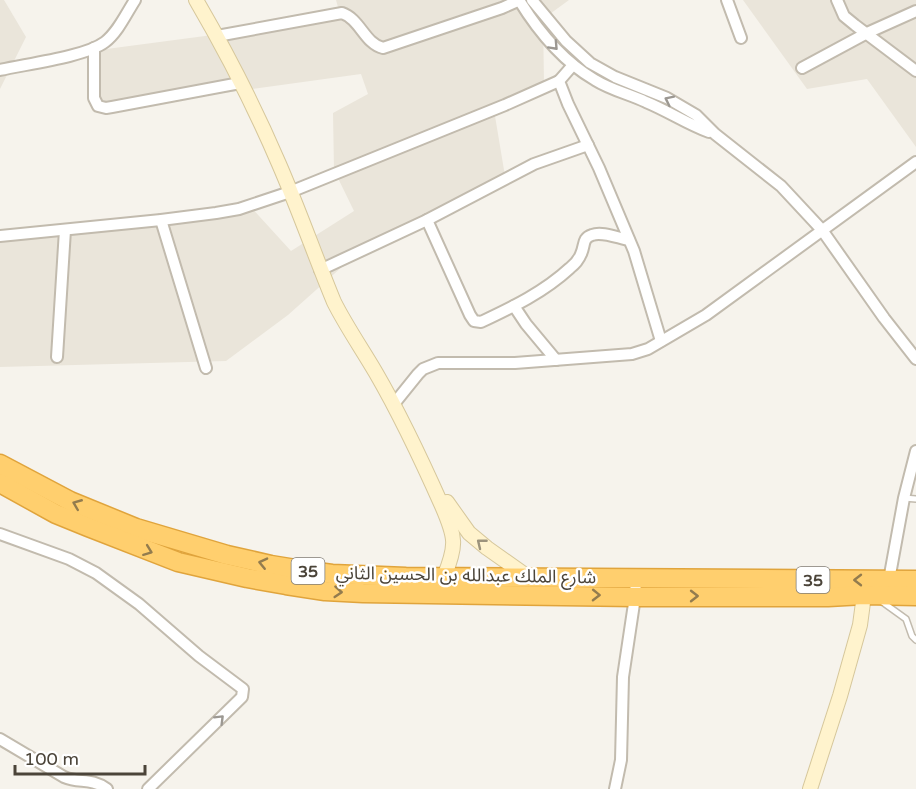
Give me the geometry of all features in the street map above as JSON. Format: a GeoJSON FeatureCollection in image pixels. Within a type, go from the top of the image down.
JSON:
{"type":"FeatureCollection","features":[{"type":"Feature","properties":{"kind":"highway","name":"شارع الملك عبدالله بن الحسين الثاني"},"geometry":{"type":"LineString","coordinates":[[0,464],[69,501],[136,528],[227,555],[302,570],[332,574],[528,577],[635,588],[828,597],[916,596]]}},
{"type":"Feature","properties":{"kind":"highway","name":"شارع الملك عبدالله بن الحسين الثاني"},"geometry":{"type":"LineString","coordinates":[[0,483],[56,514],[178,562],[247,578],[325,591],[596,595],[635,588],[916,580]]}},
{"type":"Feature","properties":{"kind":"street"},"geometry":{"type":"LineString","coordinates":[[0,70],[94,48],[110,37],[135,0]]}},
{"type":"Feature","properties":{"kind":"street"},"geometry":{"type":"LineString","coordinates":[[196,0],[217,36],[259,120],[334,302],[393,405],[450,523],[454,545],[444,577]]}},
{"type":"Feature","properties":{"kind":"street"},"geometry":{"type":"LineString","coordinates":[[217,36],[342,13],[352,17],[374,44],[383,48],[480,16],[519,0],[545,36],[573,65],[610,88],[715,134]]}},
{"type":"Feature","properties":{"kind":"street"},"geometry":{"type":"LineString","coordinates":[[532,0],[566,41],[590,63],[615,77],[668,98],[696,115],[715,134],[781,186],[822,230],[916,359]]}},
{"type":"Feature","properties":{"kind":"street"},"geometry":{"type":"LineString","coordinates":[[727,0],[741,38]]}},
{"type":"Feature","properties":{"kind":"street"},"geometry":{"type":"LineString","coordinates":[[837,0],[844,16],[916,71]]}},
{"type":"Feature","properties":{"kind":"street"},"geometry":{"type":"LineString","coordinates":[[802,68],[867,33],[916,11]]}},
{"type":"Feature","properties":{"kind":"street"},"geometry":{"type":"LineString","coordinates":[[94,48],[94,98],[101,108],[240,83]]}},
{"type":"Feature","properties":{"kind":"street"},"geometry":{"type":"LineString","coordinates":[[0,236],[226,212],[290,192],[505,105],[560,81],[573,65]]}},
{"type":"Feature","properties":{"kind":"street"},"geometry":{"type":"LineString","coordinates":[[560,81],[568,104],[588,144],[629,240],[660,341]]}},
{"type":"Feature","properties":{"kind":"street"},"geometry":{"type":"LineString","coordinates":[[320,270],[427,220],[534,164],[588,144]]}},
{"type":"Feature","properties":{"kind":"street"},"geometry":{"type":"LineString","coordinates":[[393,405],[423,369],[438,363],[495,364],[556,360],[632,354],[648,349],[705,315],[916,162]]}},
{"type":"Feature","properties":{"kind":"street"},"geometry":{"type":"LineString","coordinates":[[161,220],[206,368]]}},
{"type":"Feature","properties":{"kind":"street"},"geometry":{"type":"LineString","coordinates":[[427,220],[472,318],[474,321],[481,322],[537,293],[570,268],[581,253],[584,240],[590,235],[601,234],[629,240]]}},
{"type":"Feature","properties":{"kind":"street"},"geometry":{"type":"LineString","coordinates":[[57,357],[65,230]]}},
{"type":"Feature","properties":{"kind":"street"},"geometry":{"type":"LineString","coordinates":[[514,306],[556,360]]}},
{"type":"Feature","properties":{"kind":"street"},"geometry":{"type":"LineString","coordinates":[[905,343],[916,347]]}},
{"type":"Feature","properties":{"kind":"street"},"geometry":{"type":"LineString","coordinates":[[889,580],[904,498],[916,451]]}},
{"type":"Feature","properties":{"kind":"street"},"geometry":{"type":"LineString","coordinates":[[426,470],[469,533],[528,577]]}},
{"type":"Feature","properties":{"kind":"street"},"geometry":{"type":"LineString","coordinates":[[0,534],[69,559],[96,573],[139,604],[199,656],[243,689],[242,697],[148,789]]}},
{"type":"Feature","properties":{"kind":"street"},"geometry":{"type":"LineString","coordinates":[[615,789],[621,760],[623,677],[635,588]]}},
{"type":"Feature","properties":{"kind":"street"},"geometry":{"type":"LineString","coordinates":[[810,789],[840,696],[868,595]]}},
{"type":"Feature","properties":{"kind":"street"},"geometry":{"type":"LineString","coordinates":[[0,739],[69,780],[94,782],[107,789]]}},
{"type":"Feature","properties":{"kind":"lane"},"geometry":{"type":"LineString","coordinates":[[904,498],[916,499]]}},
{"type":"Feature","properties":{"kind":"lane"},"geometry":{"type":"LineString","coordinates":[[868,595],[906,619],[912,636],[916,640]]}},
{"type":"Feature","properties":{"kind":"shaded area"},"geometry":{"type":"Polygon","coordinates":[[[0,0],[4,0],[26,37],[0,89],[0,0]]]}},
{"type":"Feature","properties":{"kind":"shaded area"},"geometry":{"type":"Polygon","coordinates":[[[336,0],[569,0],[543,19],[544,83],[494,110],[506,182],[362,249],[288,315],[226,361],[0,367],[0,234],[250,206],[291,251],[354,211],[334,170],[333,113],[368,94],[361,74],[92,111],[99,50],[341,18],[336,0]]]}},
{"type":"Feature","properties":{"kind":"shaded area"},"geometry":{"type":"Polygon","coordinates":[[[743,0],[916,0],[916,147],[867,79],[807,89],[743,0]]]}}]}
